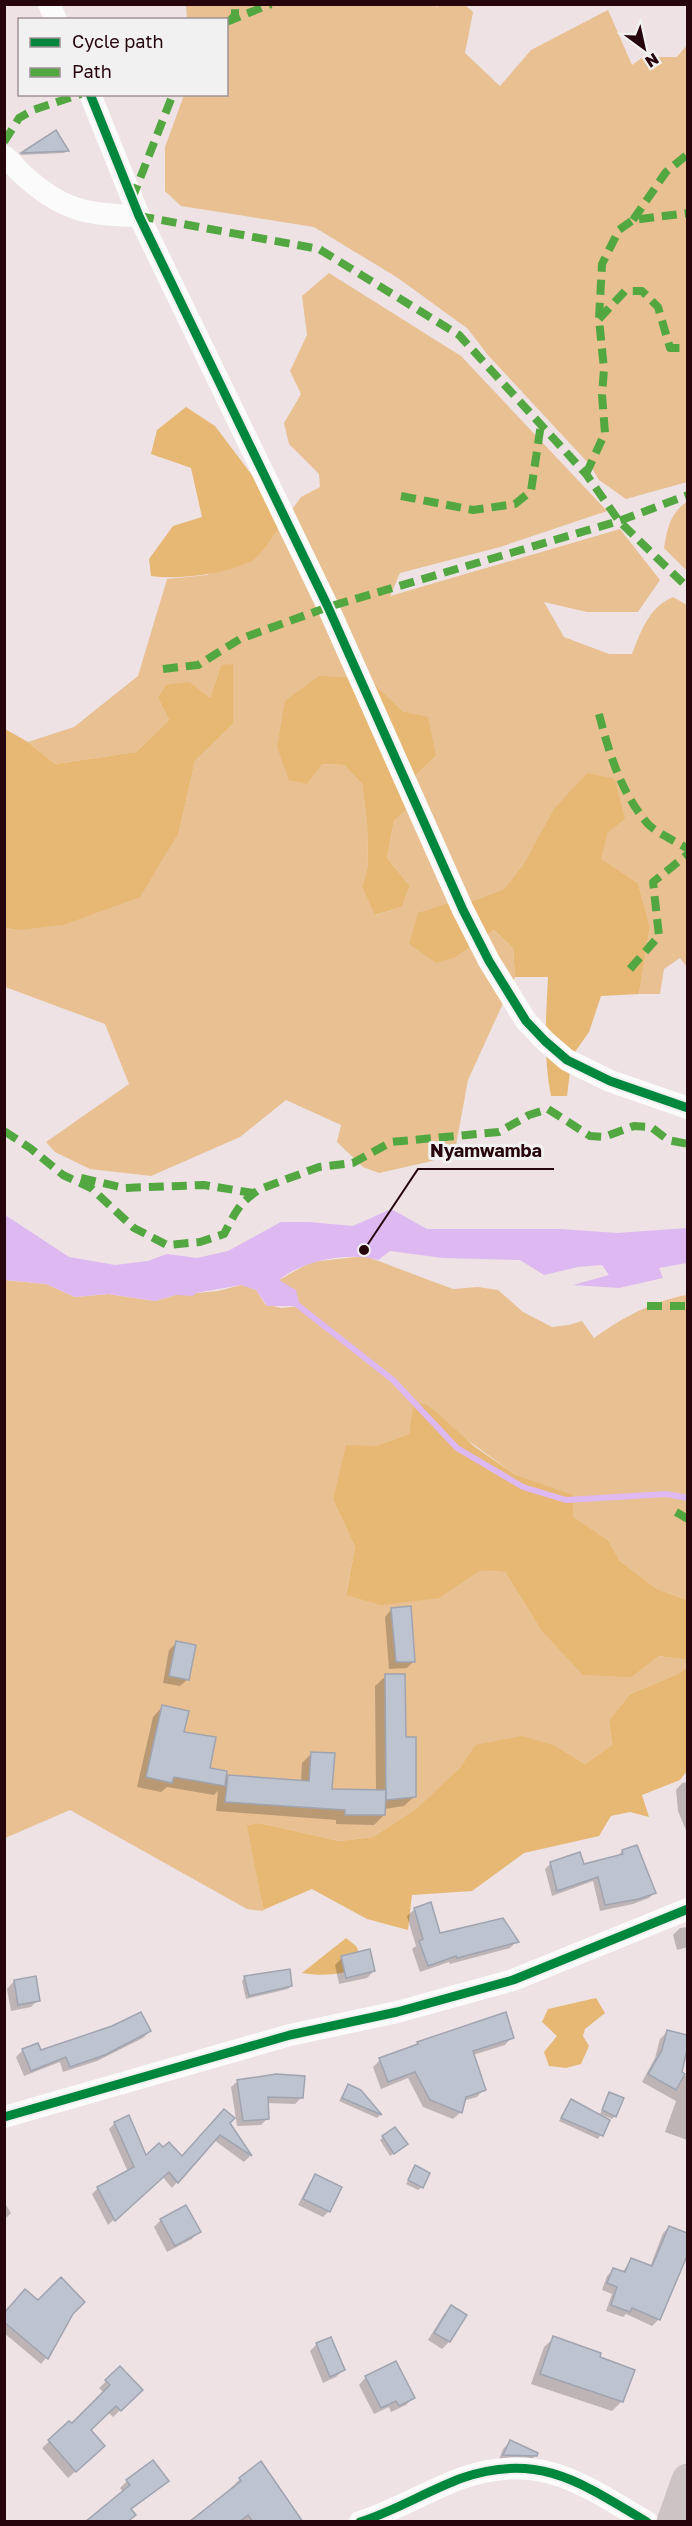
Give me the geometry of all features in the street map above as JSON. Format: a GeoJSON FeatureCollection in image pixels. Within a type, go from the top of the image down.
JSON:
{"type":"FeatureCollection","features":[{"type":"Feature","properties":{"kind":"highway"},"geometry":{"type":"LineString","coordinates":[[673,2522],[687,2480]]}},
{"type":"Feature","properties":{"kind":"street"},"geometry":{"type":"LineString","coordinates":[[49,4],[55,18]]}},
{"type":"Feature","properties":{"kind":"street"},"geometry":{"type":"LineString","coordinates":[[91,96],[139,216],[328,608],[463,910],[508,991],[526,1021],[567,1060],[610,1081],[687,1108]]}},
{"type":"Feature","properties":{"kind":"street"},"geometry":{"type":"LineString","coordinates":[[4,156],[19,171],[59,202],[87,213],[139,216]]}},
{"type":"Feature","properties":{"kind":"street"},"geometry":{"type":"LineString","coordinates":[[4,2117],[290,2035],[397,2012],[513,1980],[687,1909]]}},
{"type":"Feature","properties":{"kind":"street"},"geometry":{"type":"LineString","coordinates":[[360,2522],[462,2478],[498,2469],[526,2467],[567,2477],[583,2484],[647,2522]]}},
{"type":"Feature","properties":{"kind":"shaded area"},"geometry":{"type":"Polygon","coordinates":[[[432,4],[437,7],[439,5],[465,5],[473,12],[465,53],[500,86],[531,50],[608,10],[632,65],[643,57],[677,57],[687,45],[687,482],[626,499],[599,480],[590,465],[487,354],[468,329],[398,278],[314,227],[181,206],[165,191],[165,147],[184,96],[228,96],[228,18],[187,18],[186,5],[432,4]]]}},
{"type":"Feature","properties":{"kind":"shaded area"},"geometry":{"type":"Polygon","coordinates":[[[329,273],[461,356],[607,511],[500,547],[400,573],[390,596],[620,529],[660,580],[638,612],[587,612],[544,602],[564,637],[609,654],[632,654],[647,621],[658,607],[673,597],[687,605],[687,967],[680,958],[664,969],[660,994],[639,994],[650,927],[638,883],[600,859],[608,832],[525,862],[504,889],[475,900],[446,904],[456,957],[494,930],[513,948],[515,977],[468,1080],[456,1145],[432,1161],[379,1173],[363,1167],[337,1142],[341,1125],[286,1100],[240,1137],[151,1176],[90,1169],[55,1152],[46,1142],[129,1084],[105,1024],[5,987],[4,928],[17,930],[179,832],[195,761],[233,724],[221,665],[210,698],[158,698],[169,720],[136,752],[55,764],[28,742],[74,727],[138,676],[167,579],[207,575],[285,519],[301,497],[320,487],[319,474],[289,444],[284,423],[301,394],[290,371],[307,335],[302,296],[329,273]],[[368,678],[322,764],[344,765],[362,784],[367,823],[368,866],[362,887],[376,915],[402,907],[410,886],[387,858],[394,821],[409,807],[417,774],[436,756],[404,712],[368,678]]]}},
{"type":"Feature","properties":{"kind":"shaded area"},"geometry":{"type":"Polygon","coordinates":[[[186,407],[215,426],[285,519],[261,552],[253,560],[243,565],[203,575],[151,576],[149,559],[173,526],[202,517],[191,468],[151,454],[157,430],[186,407]]]}},
{"type":"Feature","properties":{"kind":"shaded area"},"geometry":{"type":"Polygon","coordinates":[[[687,502],[687,571],[664,548],[673,516],[687,502]]]}},
{"type":"Feature","properties":{"kind":"shaded area"},"geometry":{"type":"Polygon","coordinates":[[[233,664],[233,724],[195,761],[179,832],[140,897],[63,925],[17,930],[5,928],[5,729],[28,742],[55,764],[136,752],[169,720],[158,698],[166,685],[189,682],[210,698],[221,665],[233,664]]]}},
{"type":"Feature","properties":{"kind":"shaded area"},"geometry":{"type":"Polygon","coordinates":[[[319,676],[368,678],[404,712],[428,717],[436,756],[417,774],[409,807],[394,821],[387,858],[410,886],[402,907],[375,915],[362,887],[368,866],[367,823],[362,784],[344,765],[322,764],[307,784],[289,780],[277,747],[285,701],[319,676]]]}},
{"type":"Feature","properties":{"kind":"shaded area"},"geometry":{"type":"Polygon","coordinates":[[[587,773],[615,779],[625,819],[608,832],[601,859],[638,883],[650,927],[639,994],[601,996],[589,1032],[572,1056],[567,1096],[551,1096],[546,1051],[548,977],[515,977],[513,948],[494,930],[456,957],[436,963],[409,944],[418,913],[446,904],[475,900],[504,889],[525,862],[554,809],[587,773]]]}},
{"type":"Feature","properties":{"kind":"shaded area"},"geometry":{"type":"Polygon","coordinates":[[[391,1209],[427,1229],[561,1229],[617,1233],[687,1228],[687,1263],[659,1268],[663,1278],[619,1288],[573,1285],[609,1275],[602,1265],[578,1267],[544,1275],[520,1260],[443,1258],[390,1251],[378,1260],[366,1257],[340,1257],[312,1263],[288,1273],[279,1280],[296,1290],[300,1306],[267,1306],[256,1290],[241,1285],[196,1293],[193,1296],[176,1295],[155,1301],[108,1294],[75,1297],[46,1284],[5,1280],[5,1215],[69,1257],[115,1265],[148,1261],[167,1254],[197,1258],[228,1251],[281,1222],[353,1226],[391,1209]]]}},
{"type":"Feature","properties":{"kind":"shaded area"},"geometry":{"type":"Polygon","coordinates":[[[365,1256],[453,1289],[478,1287],[498,1290],[523,1312],[552,1327],[582,1321],[594,1338],[638,1311],[687,1295],[687,1600],[657,1589],[620,1561],[608,1540],[572,1517],[572,1495],[514,1474],[415,1402],[409,1434],[375,1446],[333,1500],[355,1547],[346,1594],[440,1598],[480,1571],[505,1572],[541,1630],[632,1677],[659,1656],[687,1660],[687,1667],[680,1673],[630,1694],[609,1720],[612,1745],[585,1764],[556,1746],[475,1745],[462,1767],[417,1808],[373,1837],[339,1841],[259,1823],[248,1825],[263,1911],[247,1909],[70,1810],[5,1838],[5,1280],[46,1284],[75,1297],[108,1294],[155,1301],[176,1295],[218,1291],[241,1285],[256,1290],[265,1304],[281,1308],[300,1306],[279,1280],[311,1262],[365,1256]]]}},
{"type":"Feature","properties":{"kind":"shaded area"},"geometry":{"type":"Polygon","coordinates":[[[414,1402],[429,1406],[475,1447],[514,1474],[573,1495],[573,1517],[608,1540],[620,1561],[657,1589],[687,1600],[687,1660],[659,1656],[632,1677],[583,1675],[541,1630],[505,1572],[480,1571],[440,1598],[381,1605],[346,1595],[355,1547],[333,1500],[346,1445],[375,1446],[409,1434],[414,1402]]]}},
{"type":"Feature","properties":{"kind":"shaded area"},"geometry":{"type":"Polygon","coordinates":[[[687,1667],[687,1771],[680,1780],[642,1795],[649,1817],[630,1812],[611,1816],[599,1836],[524,1853],[472,1891],[412,1895],[408,1930],[367,1919],[312,1889],[263,1910],[247,1825],[259,1823],[339,1841],[373,1837],[417,1808],[461,1767],[475,1745],[522,1736],[556,1746],[585,1764],[612,1745],[609,1720],[630,1694],[680,1673],[687,1667]]]}},
{"type":"Feature","properties":{"kind":"shaded area"},"geometry":{"type":"Polygon","coordinates":[[[346,1938],[356,1946],[366,1966],[334,1974],[302,1973],[346,1938]]]}},
{"type":"Feature","properties":{"kind":"shaded area"},"geometry":{"type":"Polygon","coordinates":[[[596,1998],[605,2013],[585,2029],[583,2036],[589,2046],[581,2064],[566,2068],[549,2066],[544,2052],[557,2036],[542,2022],[548,2009],[596,1998]]]}},
{"type":"Feature","properties":{"kind":"building"},"geometry":{"type":"Polygon","coordinates":[[[56,130],[69,151],[21,153],[56,130]]]}},
{"type":"Feature","properties":{"kind":"building"},"geometry":{"type":"Polygon","coordinates":[[[411,1606],[415,1662],[396,1662],[391,1608],[411,1606]]]}},
{"type":"Feature","properties":{"kind":"building"},"geometry":{"type":"Polygon","coordinates":[[[176,1641],[196,1645],[189,1680],[169,1676],[176,1641]]]}},
{"type":"Feature","properties":{"kind":"building"},"geometry":{"type":"Polygon","coordinates":[[[385,1674],[405,1674],[406,1737],[416,1737],[416,1797],[386,1800],[385,1674]]]}},
{"type":"Feature","properties":{"kind":"building"},"geometry":{"type":"Polygon","coordinates":[[[162,1705],[189,1711],[184,1732],[216,1737],[210,1768],[227,1771],[225,1786],[174,1777],[172,1783],[146,1777],[162,1705]]]}},
{"type":"Feature","properties":{"kind":"building"},"geometry":{"type":"Polygon","coordinates":[[[311,1752],[335,1753],[332,1789],[386,1790],[385,1815],[345,1815],[345,1810],[225,1802],[228,1775],[309,1781],[311,1752]]]}},
{"type":"Feature","properties":{"kind":"building"},"geometry":{"type":"Polygon","coordinates":[[[637,1845],[656,1893],[639,1899],[605,1905],[598,1877],[557,1891],[550,1862],[580,1852],[584,1864],[623,1854],[622,1850],[637,1845]]]}},
{"type":"Feature","properties":{"kind":"building"},"geometry":{"type":"Polygon","coordinates":[[[431,1902],[440,1933],[503,1918],[519,1942],[457,1958],[456,1956],[428,1966],[419,1941],[423,1939],[414,1908],[431,1902]]]}},
{"type":"Feature","properties":{"kind":"building"},"geometry":{"type":"Polygon","coordinates":[[[370,1949],[375,1971],[346,1978],[341,1956],[370,1949]]]}},
{"type":"Feature","properties":{"kind":"building"},"geometry":{"type":"Polygon","coordinates":[[[290,1969],[292,1986],[249,1996],[244,1976],[290,1969]]]}},
{"type":"Feature","properties":{"kind":"building"},"geometry":{"type":"Polygon","coordinates":[[[36,1976],[40,2001],[18,2005],[14,1980],[36,1976]]]}},
{"type":"Feature","properties":{"kind":"building"},"geometry":{"type":"Polygon","coordinates":[[[141,2012],[151,2031],[105,2055],[70,2067],[66,2057],[31,2071],[22,2049],[38,2043],[41,2050],[112,2026],[141,2012]]]}},
{"type":"Feature","properties":{"kind":"building"},"geometry":{"type":"Polygon","coordinates":[[[506,2012],[514,2038],[473,2051],[486,2090],[466,2097],[462,2113],[430,2100],[415,2072],[388,2082],[379,2058],[418,2044],[417,2042],[506,2012]]]}},
{"type":"Feature","properties":{"kind":"building"},"geometry":{"type":"Polygon","coordinates":[[[667,2030],[687,2035],[687,2050],[682,2072],[685,2074],[676,2090],[648,2074],[662,2050],[667,2030]]]}},
{"type":"Feature","properties":{"kind":"building"},"geometry":{"type":"Polygon","coordinates":[[[276,2074],[305,2076],[303,2098],[268,2097],[269,2119],[243,2121],[237,2080],[276,2074]]]}},
{"type":"Feature","properties":{"kind":"building"},"geometry":{"type":"Polygon","coordinates":[[[348,2084],[361,2090],[382,2115],[342,2098],[348,2084]]]}},
{"type":"Feature","properties":{"kind":"building"},"geometry":{"type":"Polygon","coordinates":[[[609,2092],[624,2098],[616,2117],[602,2110],[609,2092]]]}},
{"type":"Feature","properties":{"kind":"building"},"geometry":{"type":"Polygon","coordinates":[[[571,2099],[610,2120],[603,2136],[561,2118],[571,2099]]]}},
{"type":"Feature","properties":{"kind":"building"},"geometry":{"type":"Polygon","coordinates":[[[224,2109],[235,2118],[230,2123],[252,2156],[220,2135],[178,2183],[169,2172],[115,2221],[97,2187],[134,2167],[114,2122],[129,2115],[146,2155],[159,2143],[163,2147],[169,2142],[182,2156],[224,2109]]]}},
{"type":"Feature","properties":{"kind":"building"},"geometry":{"type":"Polygon","coordinates":[[[395,2127],[408,2144],[394,2154],[382,2136],[395,2127]]]}},
{"type":"Feature","properties":{"kind":"building"},"geometry":{"type":"Polygon","coordinates":[[[415,2165],[430,2173],[423,2188],[408,2180],[415,2165]]]}},
{"type":"Feature","properties":{"kind":"building"},"geometry":{"type":"Polygon","coordinates":[[[315,2174],[342,2187],[330,2212],[303,2199],[315,2174]]]}},
{"type":"Feature","properties":{"kind":"building"},"geometry":{"type":"Polygon","coordinates":[[[186,2205],[201,2232],[175,2246],[160,2219],[186,2205]]]}},
{"type":"Feature","properties":{"kind":"building"},"geometry":{"type":"Polygon","coordinates":[[[669,2226],[687,2233],[687,2256],[660,2320],[632,2308],[630,2312],[611,2305],[617,2287],[607,2283],[613,2268],[625,2272],[631,2258],[652,2266],[669,2226]]]}},
{"type":"Feature","properties":{"kind":"building"},"geometry":{"type":"Polygon","coordinates":[[[61,2277],[85,2302],[73,2314],[48,2359],[4,2322],[4,2313],[25,2289],[38,2300],[61,2277]]]}},
{"type":"Feature","properties":{"kind":"building"},"geometry":{"type":"Polygon","coordinates":[[[451,2305],[467,2315],[450,2342],[434,2333],[451,2305]]]}},
{"type":"Feature","properties":{"kind":"building"},"geometry":{"type":"Polygon","coordinates":[[[553,2336],[601,2353],[600,2357],[635,2370],[623,2402],[540,2374],[553,2336]]]}},
{"type":"Feature","properties":{"kind":"building"},"geometry":{"type":"Polygon","coordinates":[[[331,2337],[345,2370],[330,2377],[316,2343],[331,2337]]]}},
{"type":"Feature","properties":{"kind":"building"},"geometry":{"type":"Polygon","coordinates":[[[396,2361],[415,2398],[399,2406],[396,2401],[381,2408],[365,2376],[396,2361]]]}},
{"type":"Feature","properties":{"kind":"building"},"geometry":{"type":"Polygon","coordinates":[[[120,2366],[143,2390],[121,2411],[116,2406],[91,2430],[105,2446],[76,2472],[48,2440],[69,2421],[72,2423],[110,2385],[105,2380],[120,2366]]]}},
{"type":"Feature","properties":{"kind":"building"},"geometry":{"type":"Polygon","coordinates":[[[510,2440],[538,2453],[537,2456],[503,2455],[510,2440]]]}},
{"type":"Feature","properties":{"kind":"building"},"geometry":{"type":"Polygon","coordinates":[[[153,2460],[169,2481],[131,2509],[136,2515],[127,2522],[85,2522],[130,2485],[126,2480],[153,2460]]]}},
{"type":"Feature","properties":{"kind":"building"},"geometry":{"type":"Polygon","coordinates":[[[261,2461],[303,2522],[253,2522],[248,2515],[239,2522],[189,2522],[241,2481],[239,2478],[261,2461]]]}},
{"type":"Feature","properties":{"kind":"waterway"},"geometry":{"type":"LineString","coordinates":[[295,1303],[393,1380],[457,1448],[523,1487],[566,1500],[666,1494],[688,1498]]}},
{"type":"Feature","properties":{"kind":"marked path"},"geometry":{"type":"LineString","coordinates":[[229,22],[235,15],[235,4]]}},
{"type":"Feature","properties":{"kind":"marked path"},"geometry":{"type":"LineString","coordinates":[[228,21],[271,4]]}},
{"type":"Feature","properties":{"kind":"marked path"},"geometry":{"type":"LineString","coordinates":[[4,142],[19,118],[33,110],[75,96]]}},
{"type":"Feature","properties":{"kind":"marked path"},"geometry":{"type":"LineString","coordinates":[[132,199],[172,96]]}},
{"type":"Feature","properties":{"kind":"marked path"},"geometry":{"type":"LineString","coordinates":[[633,220],[666,172],[688,154]]}},
{"type":"Feature","properties":{"kind":"marked path"},"geometry":{"type":"LineString","coordinates":[[586,474],[605,433],[602,395],[604,369],[599,319],[602,264],[619,230],[633,220],[688,213]]}},
{"type":"Feature","properties":{"kind":"marked path"},"geometry":{"type":"LineString","coordinates":[[139,216],[319,249],[459,335],[586,474],[619,521],[688,588]]}},
{"type":"Feature","properties":{"kind":"marked path"},"geometry":{"type":"LineString","coordinates":[[599,319],[625,291],[642,291],[658,307],[670,348],[688,348]]}},
{"type":"Feature","properties":{"kind":"marked path"},"geometry":{"type":"LineString","coordinates":[[401,496],[473,510],[515,504],[531,491],[541,424]]}},
{"type":"Feature","properties":{"kind":"marked path"},"geometry":{"type":"LineString","coordinates":[[163,669],[198,665],[240,639],[328,607],[619,521],[688,495]]}},
{"type":"Feature","properties":{"kind":"marked path"},"geometry":{"type":"LineString","coordinates":[[599,714],[617,772],[630,799],[652,828],[688,849]]}},
{"type":"Feature","properties":{"kind":"marked path"},"geometry":{"type":"LineString","coordinates":[[630,969],[659,936],[653,882],[688,854]]}},
{"type":"Feature","properties":{"kind":"marked path"},"geometry":{"type":"LineString","coordinates":[[4,1131],[30,1148],[63,1175],[91,1188],[134,1228],[167,1245],[200,1242],[224,1234],[238,1208],[260,1189],[319,1167],[353,1163],[391,1142],[499,1132],[529,1115],[548,1109],[590,1136],[604,1137],[634,1126],[651,1127],[668,1140],[688,1144]]}},
{"type":"Feature","properties":{"kind":"marked path"},"geometry":{"type":"LineString","coordinates":[[81,1178],[124,1188],[204,1185],[253,1193]]}},
{"type":"Feature","properties":{"kind":"marked path"},"geometry":{"type":"LineString","coordinates":[[647,1306],[688,1306]]}},
{"type":"Feature","properties":{"kind":"marked path"},"geometry":{"type":"LineString","coordinates":[[676,1512],[688,1519]]}},
{"type":"Feature","properties":{"kind":"cycle path"},"geometry":{"type":"LineString","coordinates":[[91,96],[139,216],[328,607],[463,910],[489,961],[526,1021],[567,1060],[610,1081],[688,1108]]}},
{"type":"Feature","properties":{"kind":"cycle path"},"geometry":{"type":"LineString","coordinates":[[4,2117],[290,2035],[397,2012],[513,1980],[688,1909]]}},
{"type":"Feature","properties":{"kind":"cycle path"},"geometry":{"type":"LineString","coordinates":[[360,2522],[462,2478],[514,2468],[537,2470],[581,2484],[647,2522]]}},
{"type":"Feature","properties":{"kind":"place","name":"Nyamwamba"},"geometry":{"type":"Point","coordinates":[364,1250]}}]}
